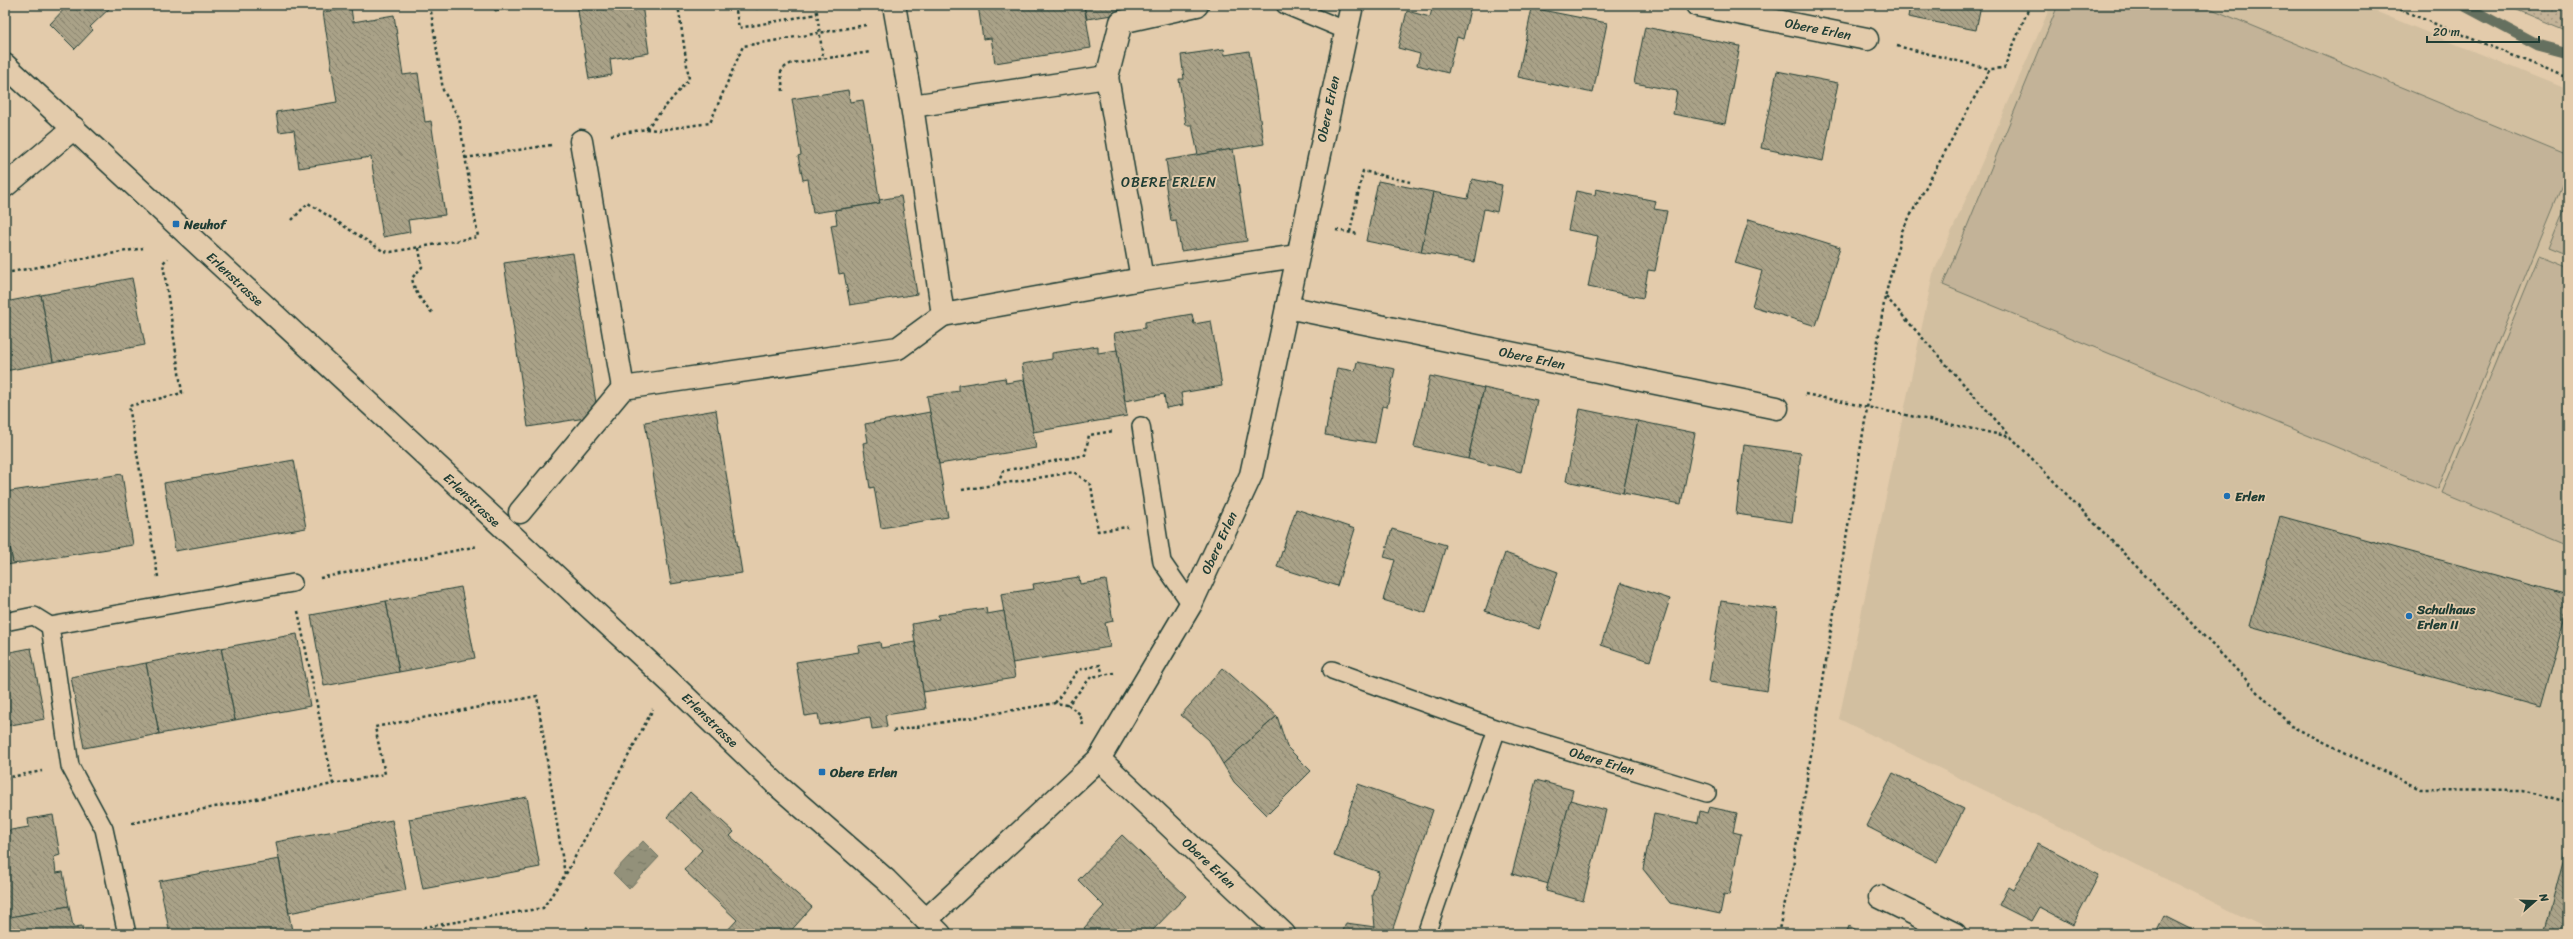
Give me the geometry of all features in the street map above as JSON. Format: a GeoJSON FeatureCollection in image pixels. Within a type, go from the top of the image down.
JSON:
{"type":"FeatureCollection","features":[{"type":"Feature","properties":{"kind":"street"},"geometry":{"type":"LineString","coordinates":[[1142,279],[1107,77],[1121,22],[1197,5]]}},
{"type":"Feature","properties":{"kind":"street","name":"Obere Erlen"},"geometry":{"type":"LineString","coordinates":[[933,927],[1100,759],[1191,604],[1250,475],[1345,30],[1352,5]]}},
{"type":"Feature","properties":{"kind":"street","name":"Obere Erlen"},"geometry":{"type":"LineString","coordinates":[[1698,5],[1867,39]]}},
{"type":"Feature","properties":{"kind":"street"},"geometry":{"type":"LineString","coordinates":[[895,13],[912,106],[943,315]]}},
{"type":"Feature","properties":{"kind":"street","name":"Erlenstrasse"},"geometry":{"type":"LineString","coordinates":[[5,65],[668,680],[777,785],[886,880],[933,927]]}},
{"type":"Feature","properties":{"kind":"street"},"geometry":{"type":"LineString","coordinates":[[912,106],[1107,77]]}},
{"type":"Feature","properties":{"kind":"street"},"geometry":{"type":"LineString","coordinates":[[5,186],[74,128]]}},
{"type":"Feature","properties":{"kind":"street"},"geometry":{"type":"LineString","coordinates":[[581,140],[623,388]]}},
{"type":"Feature","properties":{"kind":"street"},"geometry":{"type":"LineString","coordinates":[[520,512],[623,388],[898,348],[943,315],[1142,279],[1297,256]]}},
{"type":"Feature","properties":{"kind":"street","name":"Obere Erlen"},"geometry":{"type":"LineString","coordinates":[[1287,307],[1777,408]]}},
{"type":"Feature","properties":{"kind":"street","name":"Obere Erlen"},"geometry":{"type":"LineString","coordinates":[[1100,759],[1284,934]]}},
{"type":"Feature","properties":{"kind":"street"},"geometry":{"type":"LineString","coordinates":[[1880,898],[1955,934]]}},
{"type":"Feature","properties":{"kind":"lane"},"geometry":{"type":"LineString","coordinates":[[1285,5],[1345,30]]}},
{"type":"Feature","properties":{"kind":"lane"},"geometry":{"type":"LineString","coordinates":[[1141,426],[1162,562],[1191,604]]}},
{"type":"Feature","properties":{"kind":"lane"},"geometry":{"type":"LineString","coordinates":[[5,622],[34,616],[50,626],[293,583]]}},
{"type":"Feature","properties":{"kind":"lane"},"geometry":{"type":"LineString","coordinates":[[50,626],[70,766],[104,829],[127,934]]}},
{"type":"Feature","properties":{"kind":"lane","name":"Obere Erlen"},"geometry":{"type":"LineString","coordinates":[[1332,670],[1497,729],[1707,793]]}},
{"type":"Feature","properties":{"kind":"lane"},"geometry":{"type":"LineString","coordinates":[[1426,934],[1497,729]]}},
{"type":"Feature","properties":{"kind":"path"},"geometry":{"type":"LineString","coordinates":[[292,220],[308,203],[383,251],[390,252],[478,237],[459,118],[443,90],[430,5]]}},
{"type":"Feature","properties":{"kind":"path"},"geometry":{"type":"LineString","coordinates":[[646,129],[689,79],[678,5]]}},
{"type":"Feature","properties":{"kind":"path"},"geometry":{"type":"LineString","coordinates":[[735,5],[739,28],[817,14]]}},
{"type":"Feature","properties":{"kind":"path"},"geometry":{"type":"LineString","coordinates":[[816,5],[823,59]]}},
{"type":"Feature","properties":{"kind":"path"},"geometry":{"type":"LineString","coordinates":[[1867,39],[1990,69],[2004,68],[2030,5]]}},
{"type":"Feature","properties":{"kind":"path"},"geometry":{"type":"LineString","coordinates":[[2389,5],[2568,78]]}},
{"type":"Feature","properties":{"kind":"path"},"geometry":{"type":"LineString","coordinates":[[465,158],[646,129],[659,130],[710,122],[743,46],[820,32],[895,13]]}},
{"type":"Feature","properties":{"kind":"path"},"geometry":{"type":"LineString","coordinates":[[783,91],[781,72],[785,67],[792,63],[901,48]]}},
{"type":"Feature","properties":{"kind":"path"},"geometry":{"type":"LineString","coordinates":[[1778,934],[1793,866],[1885,297],[1902,231],[1990,69]]}},
{"type":"Feature","properties":{"kind":"path"},"geometry":{"type":"LineString","coordinates":[[1350,232],[1363,171],[1410,182]]}},
{"type":"Feature","properties":{"kind":"path"},"geometry":{"type":"LineString","coordinates":[[163,605],[129,406],[182,393],[163,263],[189,236]]}},
{"type":"Feature","properties":{"kind":"path"},"geometry":{"type":"LineString","coordinates":[[5,272],[143,248]]}},
{"type":"Feature","properties":{"kind":"path"},"geometry":{"type":"LineString","coordinates":[[419,248],[422,267],[412,278],[414,289],[417,297],[434,315]]}},
{"type":"Feature","properties":{"kind":"path"},"geometry":{"type":"LineString","coordinates":[[1885,297],[2011,437],[2291,726],[2420,789],[2522,790],[2568,802]]}},
{"type":"Feature","properties":{"kind":"path"},"geometry":{"type":"LineString","coordinates":[[1777,408],[1781,389],[2011,437]]}},
{"type":"Feature","properties":{"kind":"path"},"geometry":{"type":"LineString","coordinates":[[998,485],[1003,471],[1085,455],[1089,435]]}},
{"type":"Feature","properties":{"kind":"path"},"geometry":{"type":"LineString","coordinates":[[962,490],[1074,472],[1091,485],[1098,531],[1156,523]]}},
{"type":"Feature","properties":{"kind":"path"},"geometry":{"type":"LineString","coordinates":[[333,784],[293,583],[480,545]]}},
{"type":"Feature","properties":{"kind":"path"},"geometry":{"type":"LineString","coordinates":[[1055,703],[1078,670],[1100,666],[1102,675]]}},
{"type":"Feature","properties":{"kind":"path"},"geometry":{"type":"LineString","coordinates":[[1068,705],[1091,677],[1120,672]]}},
{"type":"Feature","properties":{"kind":"path"},"geometry":{"type":"LineString","coordinates":[[104,829],[384,774],[375,727],[537,696],[565,875]]}},
{"type":"Feature","properties":{"kind":"path"},"geometry":{"type":"LineString","coordinates":[[893,731],[1055,703],[1068,705],[1080,714],[1084,729]]}},
{"type":"Feature","properties":{"kind":"path"},"geometry":{"type":"LineString","coordinates":[[420,934],[425,927],[543,908],[565,875],[654,707]]}},
{"type":"Feature","properties":{"kind":"path"},"geometry":{"type":"LineString","coordinates":[[5,778],[70,766]]}},
{"type":"Feature","properties":{"kind":"path"},"geometry":{"type":"LineString","coordinates":[[586,927],[593,934]]}},
{"type":"Feature","properties":{"kind":"shaded area","name":"Erlen"},"geometry":{"type":"Polygon","coordinates":[[[2051,5],[2360,5],[2568,90],[2568,934],[2278,934],[1839,719],[1933,274],[2051,5]]]}},
{"type":"Feature","properties":{"kind":"shaded area"},"geometry":{"type":"Polygon","coordinates":[[[2058,5],[2202,5],[2568,156],[2568,171],[2438,489],[1943,285],[2058,5]]]}},
{"type":"Feature","properties":{"kind":"shaded area"},"geometry":{"type":"Polygon","coordinates":[[[2505,5],[2568,5],[2568,31],[2505,5]]]}},
{"type":"Feature","properties":{"kind":"shaded area"},"geometry":{"type":"Polygon","coordinates":[[[2568,199],[2568,256],[2548,248],[2568,199]]]}},
{"type":"Feature","properties":{"kind":"shaded area"},"geometry":{"type":"Polygon","coordinates":[[[2539,256],[2568,268],[2568,545],[2442,493],[2539,256]]]}},
{"type":"Feature","properties":{"kind":"water"},"geometry":{"type":"Polygon","coordinates":[[[643,841],[659,857],[629,889],[613,873],[643,841]]]}},
{"type":"Feature","properties":{"kind":"building"},"geometry":{"type":"Polygon","coordinates":[[[68,5],[113,5],[90,27],[93,30],[75,49],[50,24],[68,5]]]}},
{"type":"Feature","properties":{"kind":"building"},"geometry":{"type":"Polygon","coordinates":[[[494,5],[533,5],[495,11],[494,5]]]}},
{"type":"Feature","properties":{"kind":"building"},"geometry":{"type":"Polygon","coordinates":[[[577,5],[642,5],[649,53],[610,59],[612,75],[589,79],[577,5]]]}},
{"type":"Feature","properties":{"kind":"building"},"geometry":{"type":"Polygon","coordinates":[[[756,5],[782,5],[756,9],[756,5]]]}},
{"type":"Feature","properties":{"kind":"building"},"geometry":{"type":"Polygon","coordinates":[[[978,5],[1084,5],[1091,48],[995,63],[991,38],[983,39],[978,5]]]}},
{"type":"Feature","properties":{"kind":"building"},"geometry":{"type":"Polygon","coordinates":[[[1084,5],[1174,5],[1087,19],[1084,5]]]}},
{"type":"Feature","properties":{"kind":"building"},"geometry":{"type":"Polygon","coordinates":[[[1433,5],[1471,5],[1463,39],[1457,37],[1448,73],[1417,65],[1420,54],[1398,48],[1407,11],[1430,17],[1433,5]]]}},
{"type":"Feature","properties":{"kind":"building"},"geometry":{"type":"Polygon","coordinates":[[[1910,5],[1981,5],[1976,30],[1908,17],[1910,5]]]}},
{"type":"Feature","properties":{"kind":"building"},"geometry":{"type":"Polygon","coordinates":[[[351,8],[353,22],[394,15],[403,75],[418,73],[425,122],[431,121],[445,215],[408,220],[410,232],[383,237],[371,157],[299,168],[294,130],[279,132],[276,112],[337,102],[323,12],[351,8]]]}},
{"type":"Feature","properties":{"kind":"building"},"geometry":{"type":"Polygon","coordinates":[[[1532,8],[1607,23],[1593,93],[1518,77],[1532,8]]]}},
{"type":"Feature","properties":{"kind":"building"},"geometry":{"type":"Polygon","coordinates":[[[1645,27],[1740,46],[1725,124],[1673,114],[1677,91],[1634,83],[1645,27]]]}},
{"type":"Feature","properties":{"kind":"building"},"geometry":{"type":"Polygon","coordinates":[[[1224,49],[1225,55],[1249,51],[1264,144],[1198,155],[1192,125],[1186,125],[1179,79],[1184,79],[1181,55],[1224,49]]]}},
{"type":"Feature","properties":{"kind":"building"},"geometry":{"type":"Polygon","coordinates":[[[1777,71],[1838,83],[1823,161],[1761,148],[1777,71]]]}},
{"type":"Feature","properties":{"kind":"building"},"geometry":{"type":"Polygon","coordinates":[[[848,90],[850,102],[863,100],[880,203],[813,213],[808,179],[803,180],[798,156],[801,155],[792,99],[848,90]]]}},
{"type":"Feature","properties":{"kind":"building"},"geometry":{"type":"Polygon","coordinates":[[[1233,149],[1247,241],[1181,251],[1176,220],[1171,221],[1165,180],[1169,180],[1166,160],[1233,149]]]}},
{"type":"Feature","properties":{"kind":"building"},"geometry":{"type":"Polygon","coordinates":[[[1472,179],[1502,185],[1497,212],[1484,209],[1474,262],[1421,252],[1433,192],[1468,199],[1472,179]]]}},
{"type":"Feature","properties":{"kind":"building"},"geometry":{"type":"Polygon","coordinates":[[[1378,181],[1433,192],[1421,252],[1366,241],[1378,181]]]}},
{"type":"Feature","properties":{"kind":"building"},"geometry":{"type":"Polygon","coordinates":[[[1596,189],[1656,201],[1654,209],[1667,211],[1655,271],[1648,270],[1643,298],[1588,287],[1598,236],[1568,230],[1576,191],[1595,195],[1596,189]]]}},
{"type":"Feature","properties":{"kind":"building"},"geometry":{"type":"Polygon","coordinates":[[[901,196],[917,294],[850,305],[844,273],[839,274],[831,225],[837,224],[835,210],[880,203],[879,200],[901,196]]]}},
{"type":"Feature","properties":{"kind":"building"},"geometry":{"type":"Polygon","coordinates":[[[1749,219],[1840,247],[1816,326],[1752,306],[1762,271],[1735,263],[1749,219]]]}},
{"type":"Feature","properties":{"kind":"building"},"geometry":{"type":"Polygon","coordinates":[[[573,253],[598,416],[528,427],[504,263],[573,253]]]}},
{"type":"Feature","properties":{"kind":"building"},"geometry":{"type":"Polygon","coordinates":[[[132,278],[145,345],[53,362],[41,295],[132,278]]]}},
{"type":"Feature","properties":{"kind":"building"},"geometry":{"type":"Polygon","coordinates":[[[41,295],[53,362],[5,371],[5,302],[41,295]]]}},
{"type":"Feature","properties":{"kind":"building"},"geometry":{"type":"Polygon","coordinates":[[[1192,314],[1194,324],[1211,321],[1222,386],[1181,393],[1183,405],[1166,408],[1164,394],[1125,401],[1114,333],[1145,328],[1145,322],[1192,314]]]}},
{"type":"Feature","properties":{"kind":"building"},"geometry":{"type":"Polygon","coordinates":[[[1098,346],[1098,353],[1117,350],[1127,416],[1033,432],[1022,364],[1052,359],[1052,353],[1098,346]]]}},
{"type":"Feature","properties":{"kind":"building"},"geometry":{"type":"Polygon","coordinates":[[[1357,362],[1395,369],[1387,407],[1382,406],[1375,443],[1325,435],[1337,368],[1355,371],[1357,362]]]}},
{"type":"Feature","properties":{"kind":"building"},"geometry":{"type":"Polygon","coordinates":[[[1430,376],[1484,388],[1468,459],[1414,447],[1430,376]]]}},
{"type":"Feature","properties":{"kind":"building"},"geometry":{"type":"Polygon","coordinates":[[[1005,378],[1006,383],[1024,380],[1036,448],[939,464],[927,396],[959,391],[959,385],[1005,378]]]}},
{"type":"Feature","properties":{"kind":"building"},"geometry":{"type":"Polygon","coordinates":[[[1484,388],[1537,400],[1521,472],[1468,459],[1484,388]]]}},
{"type":"Feature","properties":{"kind":"building"},"geometry":{"type":"Polygon","coordinates":[[[1580,409],[1638,421],[1623,493],[1566,481],[1580,409]]]}},
{"type":"Feature","properties":{"kind":"building"},"geometry":{"type":"Polygon","coordinates":[[[716,410],[742,573],[671,584],[645,422],[716,410]]]}},
{"type":"Feature","properties":{"kind":"building"},"geometry":{"type":"Polygon","coordinates":[[[930,412],[948,517],[881,528],[874,487],[870,488],[863,443],[868,442],[865,424],[930,412]]]}},
{"type":"Feature","properties":{"kind":"building"},"geometry":{"type":"Polygon","coordinates":[[[1638,421],[1695,433],[1681,504],[1623,493],[1638,421]]]}},
{"type":"Feature","properties":{"kind":"building"},"geometry":{"type":"Polygon","coordinates":[[[1744,445],[1801,453],[1792,522],[1736,514],[1744,445]]]}},
{"type":"Feature","properties":{"kind":"building"},"geometry":{"type":"Polygon","coordinates":[[[294,460],[306,528],[175,551],[164,483],[294,460]]]}},
{"type":"Feature","properties":{"kind":"building"},"geometry":{"type":"Polygon","coordinates":[[[122,474],[133,545],[13,564],[5,517],[5,492],[122,474]]]}},
{"type":"Feature","properties":{"kind":"building"},"geometry":{"type":"Polygon","coordinates":[[[1296,509],[1355,529],[1337,586],[1277,567],[1296,509]]]}},
{"type":"Feature","properties":{"kind":"building","name":"Schulhaus Erlen II"},"geometry":{"type":"Polygon","coordinates":[[[2280,516],[2568,595],[2568,607],[2540,707],[2250,626],[2280,516]]]}},
{"type":"Feature","properties":{"kind":"building"},"geometry":{"type":"Polygon","coordinates":[[[5,517],[13,564],[5,565],[5,517]]]}},
{"type":"Feature","properties":{"kind":"building"},"geometry":{"type":"Polygon","coordinates":[[[1392,529],[1446,545],[1426,613],[1383,600],[1395,560],[1384,557],[1392,529]]]}},
{"type":"Feature","properties":{"kind":"building"},"geometry":{"type":"Polygon","coordinates":[[[1505,553],[1558,572],[1539,629],[1485,611],[1505,553]]]}},
{"type":"Feature","properties":{"kind":"building"},"geometry":{"type":"Polygon","coordinates":[[[1079,577],[1080,584],[1106,580],[1113,621],[1105,623],[1110,647],[1012,663],[1001,594],[1034,589],[1033,584],[1079,577]]]}},
{"type":"Feature","properties":{"kind":"building"},"geometry":{"type":"Polygon","coordinates":[[[1621,583],[1670,599],[1650,661],[1601,645],[1621,583]]]}},
{"type":"Feature","properties":{"kind":"building"},"geometry":{"type":"Polygon","coordinates":[[[461,587],[475,658],[399,672],[386,601],[461,587]]]}},
{"type":"Feature","properties":{"kind":"building"},"geometry":{"type":"Polygon","coordinates":[[[386,601],[399,672],[324,686],[311,615],[386,601]]]}},
{"type":"Feature","properties":{"kind":"building"},"geometry":{"type":"Polygon","coordinates":[[[1721,601],[1778,609],[1767,691],[1709,682],[1721,601]]]}},
{"type":"Feature","properties":{"kind":"building"},"geometry":{"type":"Polygon","coordinates":[[[986,608],[987,614],[1004,611],[1015,678],[923,692],[912,624],[939,619],[938,615],[986,608]]]}},
{"type":"Feature","properties":{"kind":"building"},"geometry":{"type":"Polygon","coordinates":[[[297,634],[310,706],[235,720],[221,648],[297,634]]]}},
{"type":"Feature","properties":{"kind":"building"},"geometry":{"type":"Polygon","coordinates":[[[880,642],[881,648],[915,642],[926,709],[885,715],[887,727],[872,729],[870,717],[820,725],[818,714],[805,716],[796,662],[859,652],[858,646],[880,642]]]}},
{"type":"Feature","properties":{"kind":"building"},"geometry":{"type":"Polygon","coordinates":[[[31,648],[45,719],[5,726],[5,653],[31,648]]]}},
{"type":"Feature","properties":{"kind":"building"},"geometry":{"type":"Polygon","coordinates":[[[221,648],[235,720],[159,734],[146,663],[221,648]]]}},
{"type":"Feature","properties":{"kind":"building"},"geometry":{"type":"Polygon","coordinates":[[[146,663],[159,734],[84,748],[71,677],[146,663]]]}},
{"type":"Feature","properties":{"kind":"building"},"geometry":{"type":"Polygon","coordinates":[[[1223,668],[1277,716],[1223,764],[1209,740],[1181,715],[1223,668]]]}},
{"type":"Feature","properties":{"kind":"building"},"geometry":{"type":"Polygon","coordinates":[[[1277,716],[1287,747],[1311,771],[1267,815],[1234,782],[1223,764],[1277,716]]]}},
{"type":"Feature","properties":{"kind":"building"},"geometry":{"type":"Polygon","coordinates":[[[1893,773],[1964,809],[1937,862],[1866,826],[1893,773]]]}},
{"type":"Feature","properties":{"kind":"building"},"geometry":{"type":"Polygon","coordinates":[[[1536,780],[1573,790],[1549,884],[1512,874],[1536,780]]]}},
{"type":"Feature","properties":{"kind":"building"},"geometry":{"type":"Polygon","coordinates":[[[1358,784],[1433,810],[1391,934],[1380,932],[1380,934],[1342,934],[1346,923],[1375,927],[1372,895],[1379,872],[1334,856],[1358,784]]]}},
{"type":"Feature","properties":{"kind":"building"},"geometry":{"type":"Polygon","coordinates":[[[690,792],[734,832],[730,836],[812,907],[788,934],[724,934],[737,920],[684,870],[702,850],[667,817],[690,792]]]}},
{"type":"Feature","properties":{"kind":"building"},"geometry":{"type":"Polygon","coordinates":[[[527,797],[540,867],[423,889],[409,819],[527,797]]]}},
{"type":"Feature","properties":{"kind":"building"},"geometry":{"type":"Polygon","coordinates":[[[1570,800],[1606,810],[1583,901],[1546,891],[1570,800]]]}},
{"type":"Feature","properties":{"kind":"building"},"geometry":{"type":"Polygon","coordinates":[[[1709,807],[1737,813],[1733,832],[1741,834],[1729,895],[1724,894],[1720,914],[1670,903],[1643,869],[1654,814],[1698,823],[1700,811],[1707,813],[1709,807]]]}},
{"type":"Feature","properties":{"kind":"building"},"geometry":{"type":"Polygon","coordinates":[[[53,815],[60,855],[54,857],[56,873],[63,872],[69,906],[5,918],[5,831],[29,827],[28,819],[53,815]]]}},
{"type":"Feature","properties":{"kind":"building"},"geometry":{"type":"Polygon","coordinates":[[[392,820],[406,890],[289,913],[276,842],[392,820]]]}},
{"type":"Feature","properties":{"kind":"building"},"geometry":{"type":"Polygon","coordinates":[[[1122,835],[1186,896],[1149,934],[1091,934],[1084,928],[1104,906],[1078,880],[1122,835]]]}},
{"type":"Feature","properties":{"kind":"building"},"geometry":{"type":"Polygon","coordinates":[[[2568,842],[2568,934],[2544,934],[2568,842]]]}},
{"type":"Feature","properties":{"kind":"building"},"geometry":{"type":"Polygon","coordinates":[[[2038,843],[2099,875],[2073,925],[2039,907],[2031,921],[1999,905],[2008,887],[2013,890],[2038,843]]]}},
{"type":"Feature","properties":{"kind":"building"},"geometry":{"type":"Polygon","coordinates":[[[279,859],[292,931],[277,934],[170,934],[159,881],[279,859]]]}},
{"type":"Feature","properties":{"kind":"building"},"geometry":{"type":"Polygon","coordinates":[[[69,906],[73,927],[82,926],[83,934],[5,934],[5,918],[69,906]]]}},
{"type":"Feature","properties":{"kind":"building"},"geometry":{"type":"Polygon","coordinates":[[[2164,916],[2200,934],[2155,934],[2164,916]]]}},
{"type":"Feature","properties":{"kind":"building"},"geometry":{"type":"Polygon","coordinates":[[[1849,926],[1864,934],[1846,934],[1849,926]]]}},
{"type":"Feature","properties":{"kind":"waterway"},"geometry":{"type":"LineString","coordinates":[[2463,5],[2538,45],[2568,53]]}},
{"type":"Feature","properties":{"kind":"place","name":"Neuhof"},"geometry":{"type":"Point","coordinates":[176,224]}},
{"type":"Feature","properties":{"kind":"place","name":"Erlen"},"geometry":{"type":"Point","coordinates":[2227,496]}},
{"type":"Feature","properties":{"kind":"place","name":"Schulhaus Erlen II"},"geometry":{"type":"Point","coordinates":[2409,616]}},
{"type":"Feature","properties":{"kind":"place","name":"Obere Erlen"},"geometry":{"type":"Point","coordinates":[822,772]}},
{"type":"Feature","properties":{"kind":"district","name":"OBERE ERLEN"},"geometry":{"type":"Point","coordinates":[1169,182]}}]}
